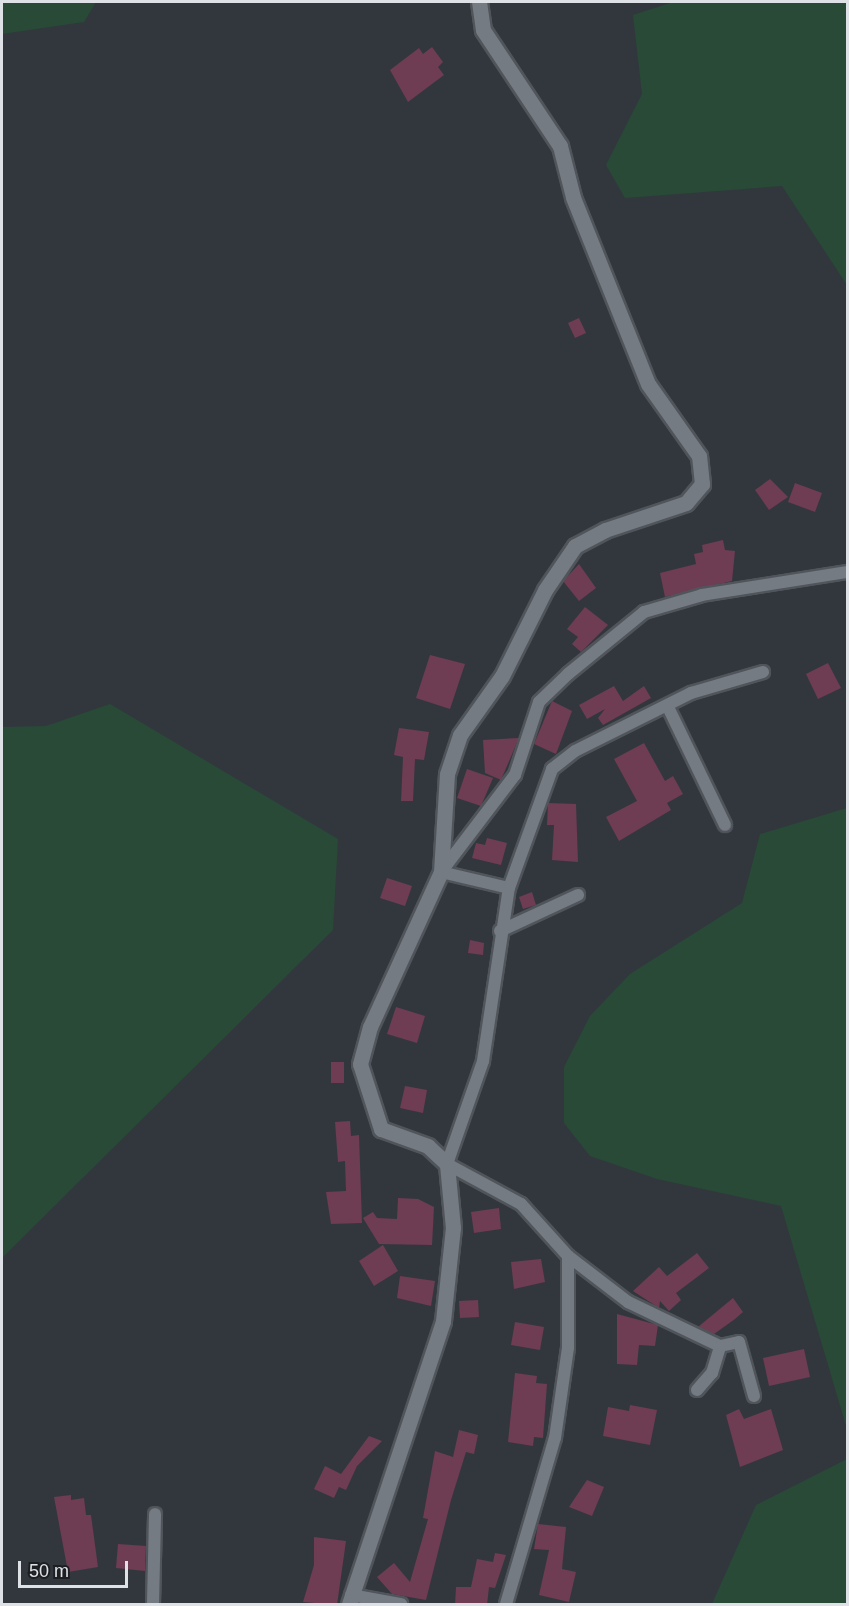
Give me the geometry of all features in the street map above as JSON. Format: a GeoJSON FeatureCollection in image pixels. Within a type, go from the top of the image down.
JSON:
{"type":"FeatureCollection","features":[{"type":"Feature","properties":{"kind":"street"},"geometry":{"type":"LineString","coordinates":[[441,872],[447,774],[460,735],[502,676],[545,590],[575,546],[605,530],[686,502],[702,484],[699,456],[648,384],[573,197],[560,146],[483,30],[479,2]]}},
{"type":"Feature","properties":{"kind":"street"},"geometry":{"type":"LineString","coordinates":[[754,1396],[739,1342],[720,1346],[628,1302],[568,1256],[521,1204],[447,1164],[428,1146],[381,1129],[360,1064],[380,1005],[441,872],[515,775],[539,702],[644,612],[702,595],[848,572]]}},
{"type":"Feature","properties":{"kind":"street"},"geometry":{"type":"LineString","coordinates":[[401,1605],[350,1600],[443,1321],[453,1228],[447,1164],[483,1061],[500,931],[509,888],[552,769],[575,751],[668,707],[691,693],[763,672]]}},
{"type":"Feature","properties":{"kind":"street"},"geometry":{"type":"LineString","coordinates":[[668,707],[725,825]]}},
{"type":"Feature","properties":{"kind":"street"},"geometry":{"type":"LineString","coordinates":[[441,872],[509,888]]}},
{"type":"Feature","properties":{"kind":"street"},"geometry":{"type":"LineString","coordinates":[[500,931],[578,895]]}},
{"type":"Feature","properties":{"kind":"street"},"geometry":{"type":"LineString","coordinates":[[507,1605],[555,1438],[568,1348],[568,1256]]}},
{"type":"Feature","properties":{"kind":"street"},"geometry":{"type":"LineString","coordinates":[[697,1390],[712,1374],[720,1346]]}},
{"type":"Feature","properties":{"kind":"street"},"geometry":{"type":"LineString","coordinates":[[153,1605],[155,1514]]}},
{"type":"Feature","properties":{"kind":"green space"},"geometry":{"type":"Polygon","coordinates":[[[2,2],[96,2],[84,22],[2,34],[2,2]]]}},
{"type":"Feature","properties":{"kind":"green space"},"geometry":{"type":"Polygon","coordinates":[[[673,2],[847,2],[847,285],[782,186],[625,198],[606,165],[642,94],[633,15],[673,2]]]}},
{"type":"Feature","properties":{"kind":"green space"},"geometry":{"type":"Polygon","coordinates":[[[110,704],[338,839],[333,930],[2,1258],[2,727],[46,726],[110,704]]]}},
{"type":"Feature","properties":{"kind":"green space"},"geometry":{"type":"Polygon","coordinates":[[[848,808],[847,1429],[781,1206],[657,1179],[590,1156],[564,1123],[564,1067],[590,1016],[630,974],[742,903],[760,834],[848,808]]]}},
{"type":"Feature","properties":{"kind":"green space"},"geometry":{"type":"Polygon","coordinates":[[[847,1459],[847,1604],[712,1604],[756,1505],[847,1459]]]}},
{"type":"Feature","properties":{"kind":"building"},"geometry":{"type":"Polygon","coordinates":[[[432,47],[443,62],[438,67],[444,75],[408,102],[390,70],[419,48],[423,54],[432,47]]]}},
{"type":"Feature","properties":{"kind":"building"},"geometry":{"type":"Polygon","coordinates":[[[579,318],[586,333],[575,338],[568,323],[579,318]]]}},
{"type":"Feature","properties":{"kind":"building"},"geometry":{"type":"Polygon","coordinates":[[[770,479],[788,497],[769,510],[755,490],[770,479]]]}},
{"type":"Feature","properties":{"kind":"building"},"geometry":{"type":"Polygon","coordinates":[[[795,483],[822,493],[815,512],[788,502],[795,483]]]}},
{"type":"Feature","properties":{"kind":"building"},"geometry":{"type":"Polygon","coordinates":[[[723,540],[725,550],[735,551],[732,581],[665,597],[660,573],[696,564],[694,554],[703,552],[702,545],[723,540]]]}},
{"type":"Feature","properties":{"kind":"building"},"geometry":{"type":"Polygon","coordinates":[[[579,564],[596,588],[579,601],[563,581],[579,564]]]}},
{"type":"Feature","properties":{"kind":"building"},"geometry":{"type":"Polygon","coordinates":[[[585,607],[608,625],[581,652],[572,644],[578,637],[567,629],[585,607]]]}},
{"type":"Feature","properties":{"kind":"building"},"geometry":{"type":"Polygon","coordinates":[[[430,655],[465,664],[450,709],[416,698],[430,655]]]}},
{"type":"Feature","properties":{"kind":"building"},"geometry":{"type":"Polygon","coordinates":[[[828,663],[841,688],[818,699],[806,674],[828,663]]]}},
{"type":"Feature","properties":{"kind":"building"},"geometry":{"type":"Polygon","coordinates":[[[614,686],[623,701],[644,686],[651,698],[603,725],[598,718],[605,709],[587,719],[579,705],[614,686]]]}},
{"type":"Feature","properties":{"kind":"building"},"geometry":{"type":"Polygon","coordinates":[[[552,701],[572,711],[556,754],[534,744],[552,701]]]}},
{"type":"Feature","properties":{"kind":"building"},"geometry":{"type":"Polygon","coordinates":[[[399,728],[429,732],[424,760],[415,759],[413,801],[401,801],[403,757],[394,755],[399,728]]]}},
{"type":"Feature","properties":{"kind":"building"},"geometry":{"type":"Polygon","coordinates":[[[519,738],[501,780],[485,773],[483,740],[519,738]]]}},
{"type":"Feature","properties":{"kind":"building"},"geometry":{"type":"Polygon","coordinates":[[[644,743],[665,781],[673,776],[683,794],[667,803],[671,810],[619,841],[606,817],[637,801],[614,759],[644,743]]]}},
{"type":"Feature","properties":{"kind":"building"},"geometry":{"type":"Polygon","coordinates":[[[467,769],[493,778],[481,806],[457,798],[467,769]]]}},
{"type":"Feature","properties":{"kind":"building"},"geometry":{"type":"Polygon","coordinates":[[[548,803],[576,804],[578,862],[552,860],[554,825],[547,825],[548,803]]]}},
{"type":"Feature","properties":{"kind":"building"},"geometry":{"type":"Polygon","coordinates":[[[487,838],[507,843],[501,865],[472,858],[476,843],[485,845],[487,838]]]}},
{"type":"Feature","properties":{"kind":"building"},"geometry":{"type":"Polygon","coordinates":[[[387,878],[412,886],[405,906],[380,898],[387,878]]]}},
{"type":"Feature","properties":{"kind":"building"},"geometry":{"type":"Polygon","coordinates":[[[532,892],[536,905],[523,909],[519,897],[532,892]]]}},
{"type":"Feature","properties":{"kind":"building"},"geometry":{"type":"Polygon","coordinates":[[[470,940],[484,943],[483,955],[468,953],[470,940]]]}},
{"type":"Feature","properties":{"kind":"building"},"geometry":{"type":"Polygon","coordinates":[[[396,1007],[425,1016],[417,1043],[387,1034],[396,1007]]]}},
{"type":"Feature","properties":{"kind":"building"},"geometry":{"type":"Polygon","coordinates":[[[331,1062],[344,1062],[344,1083],[331,1083],[331,1062]]]}},
{"type":"Feature","properties":{"kind":"building"},"geometry":{"type":"Polygon","coordinates":[[[405,1086],[427,1090],[423,1113],[400,1108],[405,1086]]]}},
{"type":"Feature","properties":{"kind":"building"},"geometry":{"type":"Polygon","coordinates":[[[350,1121],[351,1136],[359,1135],[362,1223],[331,1224],[326,1192],[346,1191],[345,1161],[338,1162],[335,1122],[350,1121]]]}},
{"type":"Feature","properties":{"kind":"building"},"geometry":{"type":"Polygon","coordinates":[[[398,1198],[418,1199],[434,1207],[432,1245],[379,1244],[363,1218],[373,1212],[377,1218],[397,1219],[398,1198]]]}},
{"type":"Feature","properties":{"kind":"building"},"geometry":{"type":"Polygon","coordinates":[[[499,1208],[501,1229],[474,1233],[471,1212],[499,1208]]]}},
{"type":"Feature","properties":{"kind":"building"},"geometry":{"type":"Polygon","coordinates":[[[383,1245],[398,1271],[374,1286],[359,1261],[383,1245]]]}},
{"type":"Feature","properties":{"kind":"building"},"geometry":{"type":"Polygon","coordinates":[[[697,1253],[709,1268],[676,1293],[681,1300],[669,1311],[660,1301],[659,1308],[633,1291],[659,1267],[667,1276],[697,1253]]]}},
{"type":"Feature","properties":{"kind":"building"},"geometry":{"type":"Polygon","coordinates":[[[541,1259],[545,1282],[514,1289],[511,1262],[541,1259]]]}},
{"type":"Feature","properties":{"kind":"building"},"geometry":{"type":"Polygon","coordinates":[[[400,1276],[435,1281],[431,1306],[397,1298],[400,1276]]]}},
{"type":"Feature","properties":{"kind":"building"},"geometry":{"type":"Polygon","coordinates":[[[733,1298],[743,1312],[735,1319],[714,1334],[698,1327],[733,1298]]]}},
{"type":"Feature","properties":{"kind":"building"},"geometry":{"type":"Polygon","coordinates":[[[478,1300],[479,1317],[460,1318],[459,1301],[478,1300]]]}},
{"type":"Feature","properties":{"kind":"building"},"geometry":{"type":"Polygon","coordinates":[[[617,1314],[658,1325],[655,1346],[639,1345],[637,1365],[617,1364],[617,1314]]]}},
{"type":"Feature","properties":{"kind":"building"},"geometry":{"type":"Polygon","coordinates":[[[515,1322],[544,1327],[540,1350],[511,1345],[515,1322]]]}},
{"type":"Feature","properties":{"kind":"building"},"geometry":{"type":"Polygon","coordinates":[[[804,1349],[810,1377],[769,1386],[763,1358],[804,1349]]]}},
{"type":"Feature","properties":{"kind":"building"},"geometry":{"type":"Polygon","coordinates":[[[515,1373],[537,1376],[536,1383],[547,1384],[543,1438],[534,1437],[533,1446],[508,1442],[515,1373]]]}},
{"type":"Feature","properties":{"kind":"building"},"geometry":{"type":"Polygon","coordinates":[[[630,1405],[657,1410],[650,1445],[603,1436],[608,1407],[629,1411],[630,1405]]]}},
{"type":"Feature","properties":{"kind":"building"},"geometry":{"type":"Polygon","coordinates":[[[739,1409],[744,1419],[771,1409],[783,1450],[740,1467],[726,1415],[739,1409]]]}},
{"type":"Feature","properties":{"kind":"building"},"geometry":{"type":"Polygon","coordinates":[[[459,1430],[478,1435],[474,1454],[466,1452],[451,1500],[426,1600],[392,1594],[377,1577],[394,1563],[410,1582],[428,1519],[423,1518],[435,1451],[453,1457],[459,1430]]]}},
{"type":"Feature","properties":{"kind":"building"},"geometry":{"type":"Polygon","coordinates":[[[369,1436],[382,1441],[357,1466],[346,1490],[339,1487],[334,1498],[314,1489],[325,1466],[341,1474],[369,1436]]]}},
{"type":"Feature","properties":{"kind":"building"},"geometry":{"type":"Polygon","coordinates":[[[587,1480],[604,1487],[592,1516],[569,1507],[587,1480]]]}},
{"type":"Feature","properties":{"kind":"building"},"geometry":{"type":"Polygon","coordinates":[[[71,1495],[71,1500],[84,1498],[86,1515],[91,1515],[98,1567],[68,1572],[54,1497],[71,1495]]]}},
{"type":"Feature","properties":{"kind":"building"},"geometry":{"type":"Polygon","coordinates":[[[538,1524],[566,1527],[562,1569],[576,1572],[569,1602],[539,1595],[549,1550],[534,1549],[538,1524]]]}},
{"type":"Feature","properties":{"kind":"building"},"geometry":{"type":"Polygon","coordinates":[[[314,1537],[346,1541],[337,1605],[303,1602],[314,1565],[314,1537]]]}},
{"type":"Feature","properties":{"kind":"building"},"geometry":{"type":"Polygon","coordinates":[[[118,1544],[146,1546],[145,1571],[116,1568],[118,1544]]]}},
{"type":"Feature","properties":{"kind":"building"},"geometry":{"type":"Polygon","coordinates":[[[495,1553],[506,1555],[495,1588],[489,1587],[487,1605],[455,1605],[456,1587],[471,1587],[477,1559],[493,1562],[495,1553]]]}}]}
